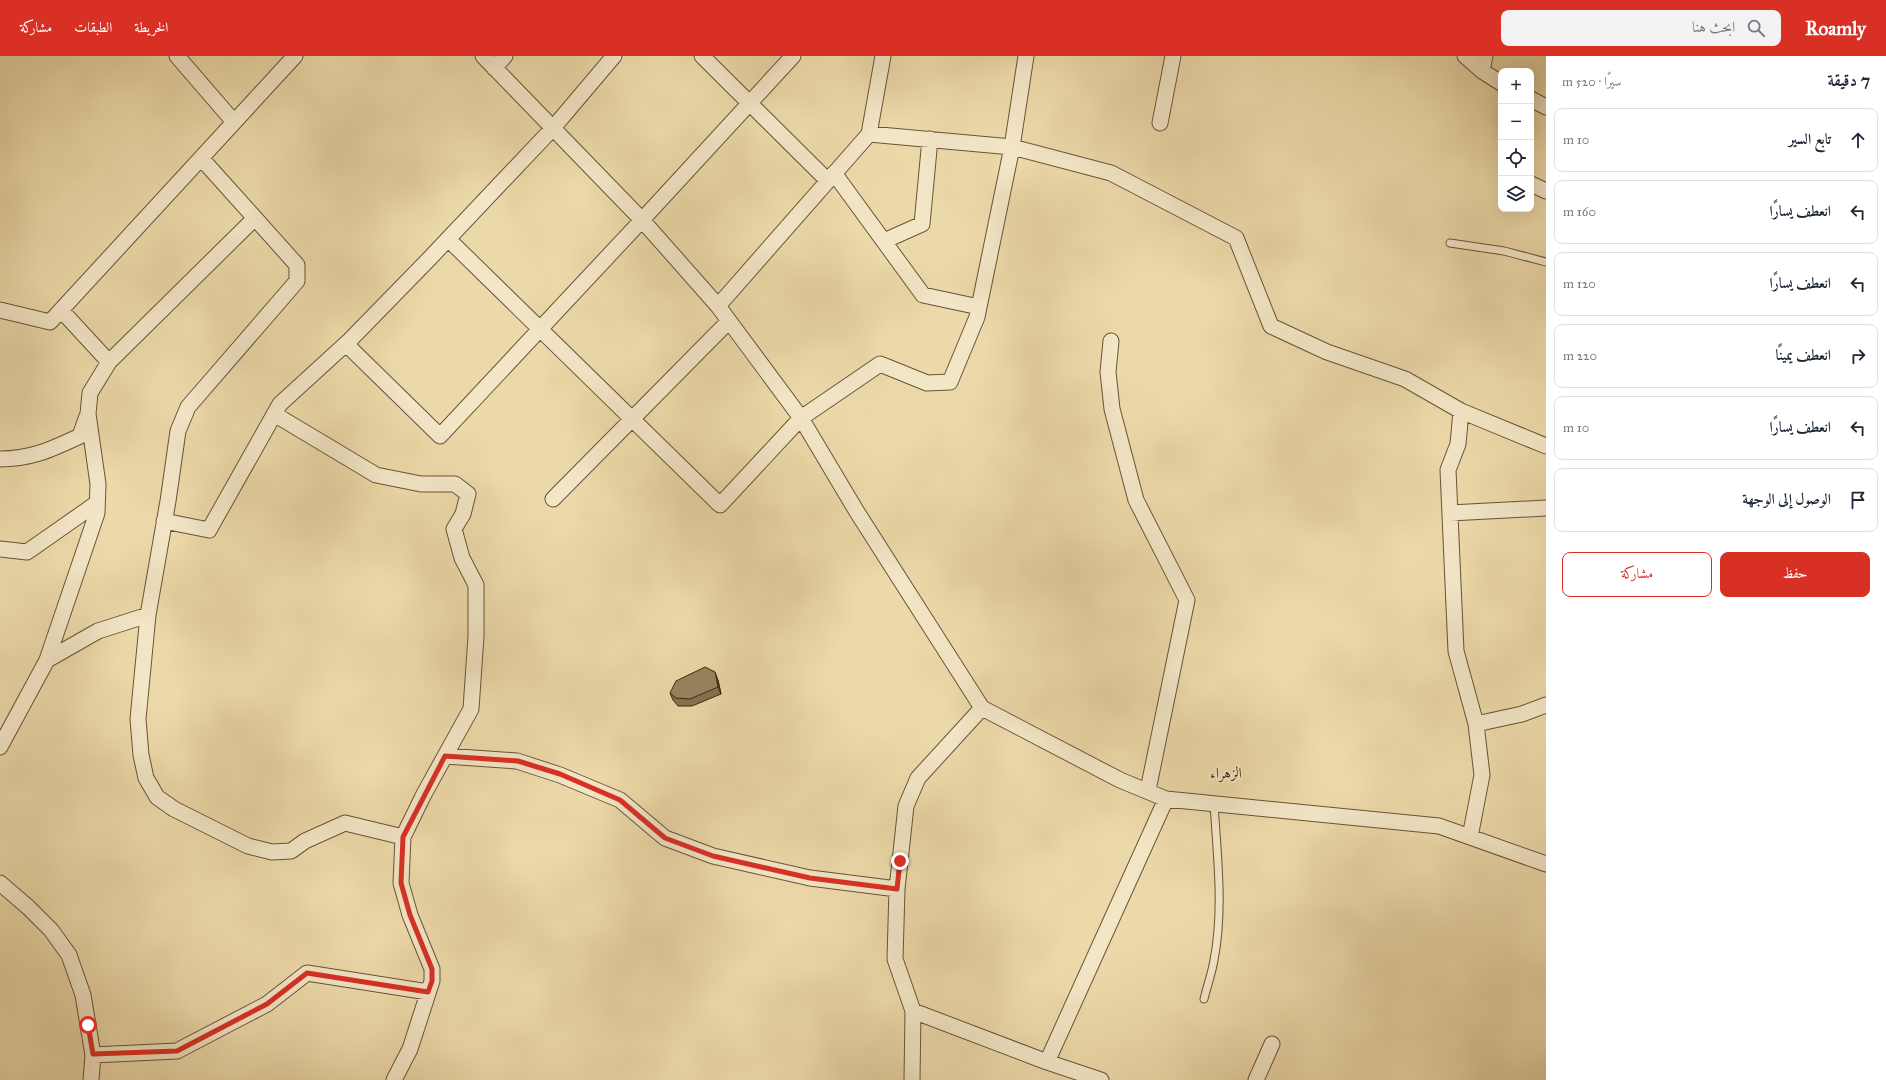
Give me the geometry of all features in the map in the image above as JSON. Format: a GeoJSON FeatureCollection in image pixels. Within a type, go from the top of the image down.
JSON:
{"type":"FeatureCollection","features":[{"type":"Feature","properties":{"kind":"street"},"geometry":{"type":"LineString","coordinates":[[177,56],[234,122]]}},
{"type":"Feature","properties":{"kind":"street"},"geometry":{"type":"LineString","coordinates":[[483,56],[642,220],[718,306],[801,418],[857,512],[982,708],[1120,780],[1166,798],[1439,826],[1546,864]]}},
{"type":"Feature","properties":{"kind":"street"},"geometry":{"type":"LineString","coordinates":[[494,68],[505,56]]}},
{"type":"Feature","properties":{"kind":"street"},"geometry":{"type":"LineString","coordinates":[[164,522],[210,530],[280,404],[346,344],[448,239],[553,128],[614,56]]}},
{"type":"Feature","properties":{"kind":"street"},"geometry":{"type":"LineString","coordinates":[[702,56],[749,103],[831,177],[884,241],[923,295],[979,307]]}},
{"type":"Feature","properties":{"kind":"street"},"geometry":{"type":"LineString","coordinates":[[346,344],[440,436],[793,56]]}},
{"type":"Feature","properties":{"kind":"street"},"geometry":{"type":"LineString","coordinates":[[718,306],[869,134],[883,56]]}},
{"type":"Feature","properties":{"kind":"street"},"geometry":{"type":"LineString","coordinates":[[448,239],[720,505],[801,418],[880,364],[927,383],[950,382],[977,317],[1012,146],[1026,56]]}},
{"type":"Feature","properties":{"kind":"street"},"geometry":{"type":"LineString","coordinates":[[1160,122],[1173,56]]}},
{"type":"Feature","properties":{"kind":"street"},"geometry":{"type":"LineString","coordinates":[[1465,56],[1484,63],[1498,79]]}},
{"type":"Feature","properties":{"kind":"street"},"geometry":{"type":"LineString","coordinates":[[0,310],[50,322],[234,122],[288,58]]}},
{"type":"Feature","properties":{"kind":"street"},"geometry":{"type":"LineString","coordinates":[[1534,101],[1546,107]]}},
{"type":"Feature","properties":{"kind":"street"},"geometry":{"type":"LineString","coordinates":[[869,134],[1012,146],[1111,173],[1236,238],[1271,326],[1327,352],[1405,379],[1461,411],[1546,446]]}},
{"type":"Feature","properties":{"kind":"street"},"geometry":{"type":"LineString","coordinates":[[884,241],[922,224],[930,140]]}},
{"type":"Feature","properties":{"kind":"street"},"geometry":{"type":"LineString","coordinates":[[201,158],[297,265],[297,281],[188,407],[178,431],[148,615],[138,719],[141,755],[146,778],[157,797],[174,809],[248,846],[272,852],[291,851],[312,838],[345,823],[403,837]]}},
{"type":"Feature","properties":{"kind":"street"},"geometry":{"type":"LineString","coordinates":[[1534,185],[1546,191]]}},
{"type":"Feature","properties":{"kind":"street"},"geometry":{"type":"LineString","coordinates":[[0,747],[47,660],[97,513],[98,484],[88,414],[90,393],[109,362],[255,218]]}},
{"type":"Feature","properties":{"kind":"street"},"geometry":{"type":"LineString","coordinates":[[61,310],[109,362]]}},
{"type":"Feature","properties":{"kind":"street"},"geometry":{"type":"LineString","coordinates":[[553,499],[728,321]]}},
{"type":"Feature","properties":{"kind":"street"},"geometry":{"type":"LineString","coordinates":[[1111,341],[1108,372],[1112,409],[1136,500],[1187,600],[1148,790]]}},
{"type":"Feature","properties":{"kind":"street"},"geometry":{"type":"LineString","coordinates":[[1461,411],[1458,444],[1448,470],[1456,651],[1476,724],[1482,774],[1470,837]]}},
{"type":"Feature","properties":{"kind":"street"},"geometry":{"type":"LineString","coordinates":[[0,459],[11,459],[41,454],[80,436],[88,414]]}},
{"type":"Feature","properties":{"kind":"street"},"geometry":{"type":"LineString","coordinates":[[274,414],[376,475],[421,484],[455,484],[468,494],[463,514],[454,529],[462,558],[476,586],[476,636],[471,709],[403,837],[401,883],[410,915],[432,969],[432,981],[410,1049],[394,1080]]}},
{"type":"Feature","properties":{"kind":"street"},"geometry":{"type":"LineString","coordinates":[[0,549],[27,552],[97,503]]}},
{"type":"Feature","properties":{"kind":"street"},"geometry":{"type":"LineString","coordinates":[[1450,513],[1546,508]]}},
{"type":"Feature","properties":{"kind":"street"},"geometry":{"type":"LineString","coordinates":[[47,660],[98,631],[148,615]]}},
{"type":"Feature","properties":{"kind":"street"},"geometry":{"type":"LineString","coordinates":[[1476,724],[1522,714],[1546,705]]}},
{"type":"Feature","properties":{"kind":"street"},"geometry":{"type":"LineString","coordinates":[[912,1080],[914,1011],[895,958],[897,889],[906,806],[918,778],[982,708]]}},
{"type":"Feature","properties":{"kind":"street"},"geometry":{"type":"LineString","coordinates":[[445,756],[518,761],[560,774],[620,800],[665,838],[713,856],[810,878],[897,889]]}},
{"type":"Feature","properties":{"kind":"street"},"geometry":{"type":"LineString","coordinates":[[1047,1062],[1166,798]]}},
{"type":"Feature","properties":{"kind":"street"},"geometry":{"type":"LineString","coordinates":[[0,883],[29,908],[51,930],[69,955],[83,995],[93,1054],[91,1080]]}},
{"type":"Feature","properties":{"kind":"street"},"geometry":{"type":"LineString","coordinates":[[93,1054],[177,1051],[267,1004],[307,973],[428,992]]}},
{"type":"Feature","properties":{"kind":"street"},"geometry":{"type":"LineString","coordinates":[[914,1011],[1047,1062],[1101,1080]]}},
{"type":"Feature","properties":{"kind":"street"},"geometry":{"type":"LineString","coordinates":[[1256,1080],[1272,1044]]}},
{"type":"Feature","properties":{"kind":"lane"},"geometry":{"type":"LineString","coordinates":[[1450,244],[1504,251],[1546,262]]}},
{"type":"Feature","properties":{"kind":"lane"},"geometry":{"type":"LineString","coordinates":[[1204,999],[1214,961],[1218,936],[1218,877],[1214,803]]}},
{"type":"Feature","properties":{"kind":"building"},"geometry":{"type":"Polygon","coordinates":[[[705,667],[715,672],[718,687],[690,699],[676,698],[670,693],[676,681],[705,667]]]}},
{"type":"Feature","properties":{"kind":"district","name":"الزهراء"},"geometry":{"type":"Point","coordinates":[1226,773]}},
{"type":"Feature","properties":{"kind":"route"},"geometry":{"type":"LineString","coordinates":[[88,1025],[93,1054],[177,1051],[267,1004],[307,973],[428,992],[432,981],[432,969],[410,915],[401,883],[403,837],[445,756],[518,761],[560,774],[620,800],[665,838],[713,856],[810,878],[897,889],[900,861]]}}]}
